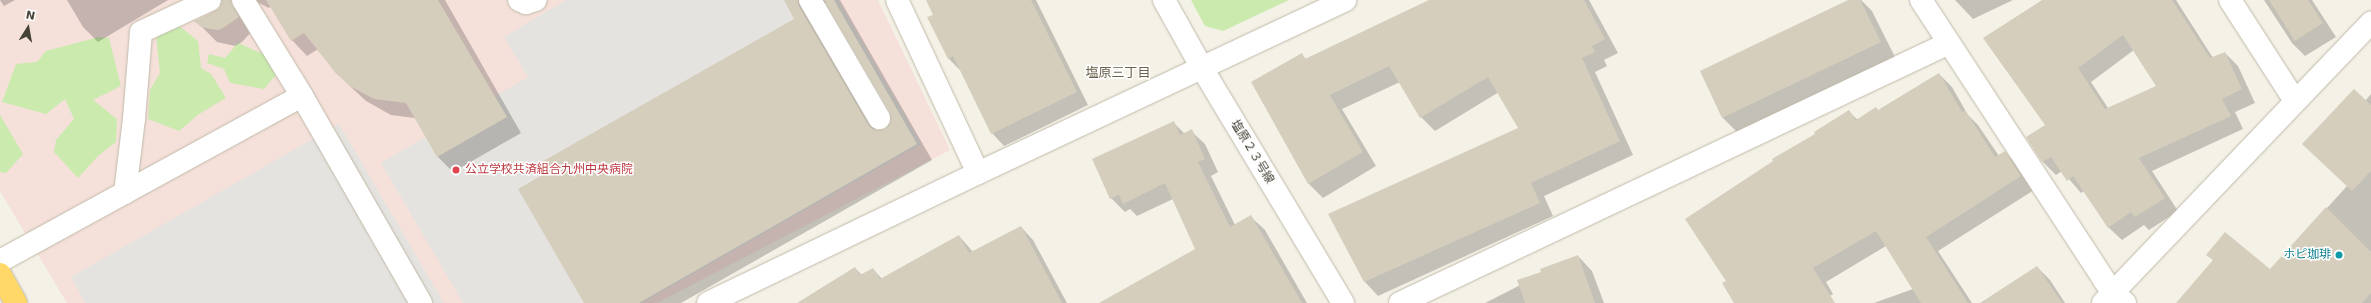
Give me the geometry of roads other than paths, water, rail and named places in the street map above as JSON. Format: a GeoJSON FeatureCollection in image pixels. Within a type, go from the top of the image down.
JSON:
{"type":"FeatureCollection","features":[{"type":"Feature","properties":{"kind":"highway"},"geometry":{"type":"LineString","coordinates":[[0,274],[16,303]]}},
{"type":"Feature","properties":{"kind":"street"},"geometry":{"type":"LineString","coordinates":[[125,193],[134,119],[141,32],[210,0]]}},
{"type":"Feature","properties":{"kind":"street"},"geometry":{"type":"LineString","coordinates":[[244,0],[302,96],[421,303]]}},
{"type":"Feature","properties":{"kind":"street"},"geometry":{"type":"LineString","coordinates":[[519,0],[526,3],[536,0]]}},
{"type":"Feature","properties":{"kind":"street"},"geometry":{"type":"LineString","coordinates":[[810,0],[879,118]]}},
{"type":"Feature","properties":{"kind":"street"},"geometry":{"type":"LineString","coordinates":[[897,0],[978,172]]}},
{"type":"Feature","properties":{"kind":"street","name":"塩原２３号線"},"geometry":{"type":"LineString","coordinates":[[1164,0],[1202,68],[1343,303]]}},
{"type":"Feature","properties":{"kind":"street"},"geometry":{"type":"LineString","coordinates":[[708,303],[978,172],[1345,0]]}},
{"type":"Feature","properties":{"kind":"street"},"geometry":{"type":"LineString","coordinates":[[1921,0],[2113,299],[2295,101],[2371,23]]}},
{"type":"Feature","properties":{"kind":"street"},"geometry":{"type":"LineString","coordinates":[[2230,0],[2295,101]]}},
{"type":"Feature","properties":{"kind":"street"},"geometry":{"type":"LineString","coordinates":[[1400,303],[1949,43]]}},
{"type":"Feature","properties":{"kind":"street"},"geometry":{"type":"LineString","coordinates":[[0,261],[302,96]]}},
{"type":"Feature","properties":{"kind":"place","name":"公立学校共済組合九州中央病院"},"geometry":{"type":"Point","coordinates":[456,170]}},
{"type":"Feature","properties":{"kind":"place","name":"ホピ珈琲"},"geometry":{"type":"Point","coordinates":[2339,255]}},
{"type":"Feature","properties":{"kind":"district","name":"塩原三丁目"},"geometry":{"type":"Point","coordinates":[1118,73]}}]}
